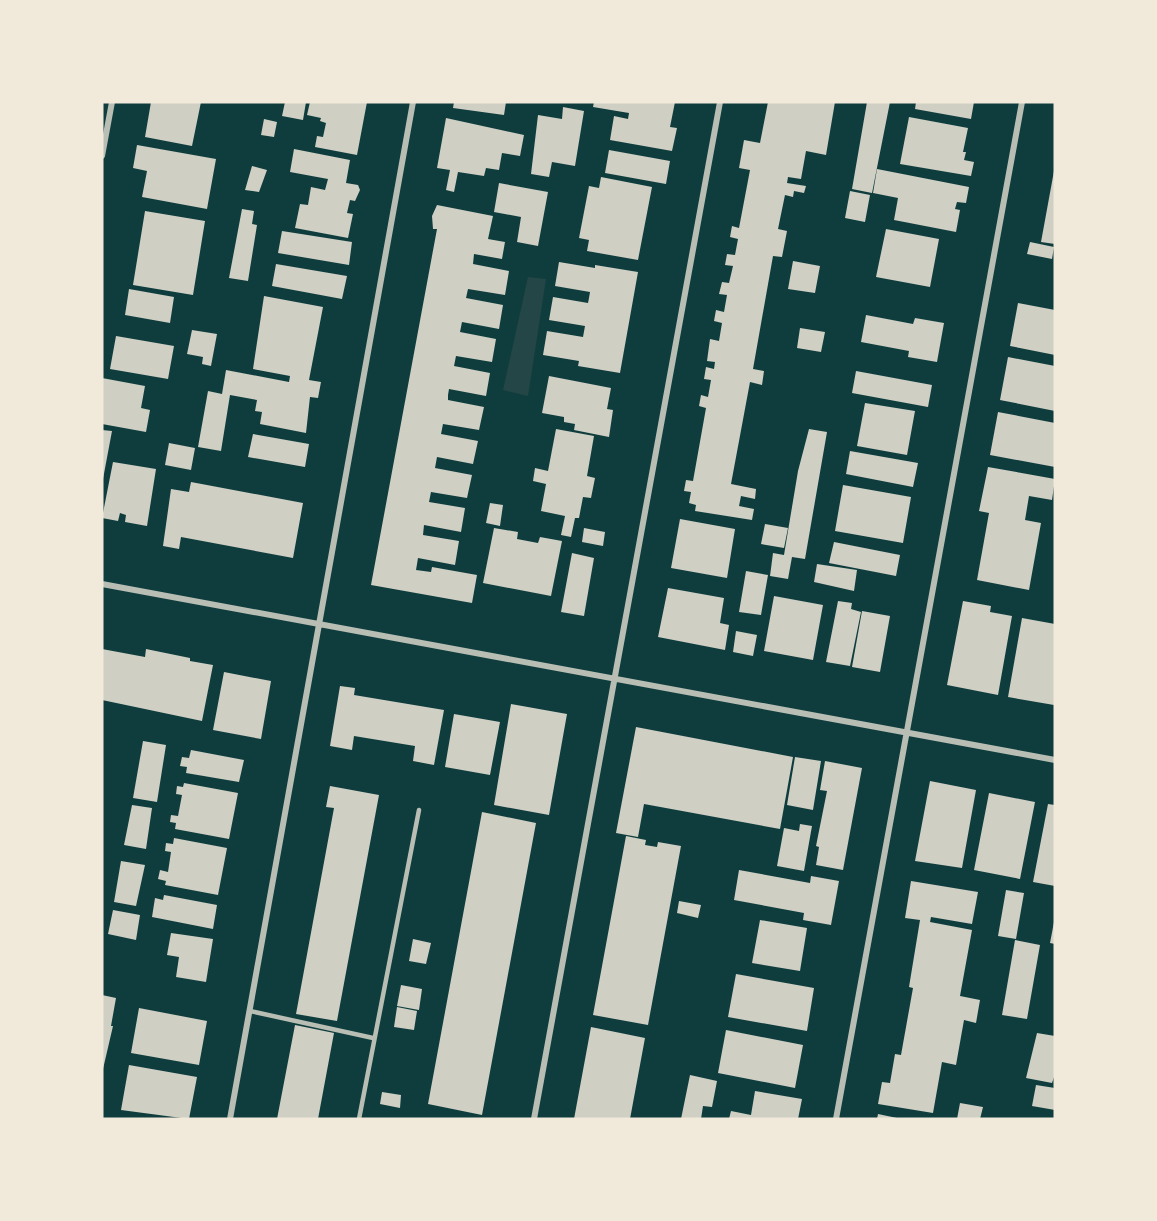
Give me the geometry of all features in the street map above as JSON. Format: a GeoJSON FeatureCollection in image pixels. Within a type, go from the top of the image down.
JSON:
{"type":"FeatureCollection","features":[{"type":"Feature","properties":{"kind":"street"},"geometry":{"type":"LineString","coordinates":[[102,156],[112,102]]}},
{"type":"Feature","properties":{"kind":"street"},"geometry":{"type":"LineString","coordinates":[[230,1119],[413,102]]}},
{"type":"Feature","properties":{"kind":"street"},"geometry":{"type":"LineString","coordinates":[[534,1119],[720,102]]}},
{"type":"Feature","properties":{"kind":"street"},"geometry":{"type":"LineString","coordinates":[[836,1119],[1022,102]]}},
{"type":"Feature","properties":{"kind":"street"},"geometry":{"type":"LineString","coordinates":[[102,584],[1055,760]]}},
{"type":"Feature","properties":{"kind":"lane"},"geometry":{"type":"LineString","coordinates":[[359,1119],[419,810]]}},
{"type":"Feature","properties":{"kind":"lane"},"geometry":{"type":"LineString","coordinates":[[250,1011],[373,1038]]}},
{"type":"Feature","properties":{"kind":"shaded area"},"geometry":{"type":"Polygon","coordinates":[[[528,277],[546,279],[528,396],[503,390],[528,277]]]}},
{"type":"Feature","properties":{"kind":"building"},"geometry":{"type":"Polygon","coordinates":[[[151,102],[201,102],[192,146],[145,137],[151,102]]]}},
{"type":"Feature","properties":{"kind":"building"},"geometry":{"type":"Polygon","coordinates":[[[285,102],[306,102],[303,120],[282,116],[285,102]]]}},
{"type":"Feature","properties":{"kind":"building"},"geometry":{"type":"Polygon","coordinates":[[[310,102],[367,102],[357,155],[315,147],[317,136],[323,137],[326,123],[320,121],[321,118],[307,115],[310,102]]]}},
{"type":"Feature","properties":{"kind":"building"},"geometry":{"type":"Polygon","coordinates":[[[454,102],[506,102],[504,115],[453,108],[454,102]]]}},
{"type":"Feature","properties":{"kind":"building"},"geometry":{"type":"Polygon","coordinates":[[[594,102],[675,102],[670,127],[677,128],[672,151],[610,140],[614,116],[628,119],[629,113],[593,107],[594,102]]]}},
{"type":"Feature","properties":{"kind":"building"},"geometry":{"type":"Polygon","coordinates":[[[768,102],[835,102],[826,155],[806,151],[801,179],[788,177],[787,183],[806,186],[804,193],[794,191],[793,197],[785,195],[778,229],[787,231],[782,257],[773,256],[753,369],[764,371],[762,385],[750,382],[731,484],[756,489],[755,499],[741,496],[739,506],[754,509],[752,520],[695,511],[696,505],[689,503],[691,492],[684,491],[686,480],[693,481],[706,408],[699,406],[701,395],[708,397],[711,380],[704,379],[706,367],[714,369],[715,362],[707,361],[710,339],[719,341],[722,323],[714,321],[716,310],[724,312],[727,295],[719,294],[722,282],[729,283],[733,266],[725,265],[727,254],[735,255],[738,239],[730,237],[732,226],[739,228],[750,170],[739,168],[744,140],[760,143],[768,102]]]}},
{"type":"Feature","properties":{"kind":"building"},"geometry":{"type":"Polygon","coordinates":[[[867,102],[890,102],[872,193],[852,189],[867,102]]]}},
{"type":"Feature","properties":{"kind":"building"},"geometry":{"type":"Polygon","coordinates":[[[916,102],[974,102],[971,119],[915,109],[916,102]]]}},
{"type":"Feature","properties":{"kind":"building"},"geometry":{"type":"Polygon","coordinates":[[[563,107],[584,111],[575,166],[552,162],[549,177],[531,174],[538,115],[562,119],[563,107]]]}},
{"type":"Feature","properties":{"kind":"building"},"geometry":{"type":"Polygon","coordinates":[[[909,117],[968,128],[963,152],[966,152],[964,160],[974,162],[971,176],[900,164],[909,117]]]}},
{"type":"Feature","properties":{"kind":"building"},"geometry":{"type":"Polygon","coordinates":[[[446,118],[524,135],[520,156],[502,153],[499,170],[486,168],[484,176],[458,172],[454,192],[446,190],[450,170],[437,168],[446,118]]]}},
{"type":"Feature","properties":{"kind":"building"},"geometry":{"type":"Polygon","coordinates":[[[264,119],[277,122],[274,137],[261,135],[264,119]]]}},
{"type":"Feature","properties":{"kind":"building"},"geometry":{"type":"Polygon","coordinates":[[[137,145],[216,159],[207,209],[142,197],[147,171],[133,168],[137,145]]]}},
{"type":"Feature","properties":{"kind":"building"},"geometry":{"type":"Polygon","coordinates":[[[294,149],[350,160],[346,183],[358,185],[360,190],[355,201],[350,200],[347,213],[353,214],[348,238],[295,228],[300,204],[308,205],[311,187],[325,190],[328,179],[290,172],[294,149]]]}},
{"type":"Feature","properties":{"kind":"building"},"geometry":{"type":"Polygon","coordinates":[[[609,150],[670,161],[666,184],[605,173],[609,150]]]}},
{"type":"Feature","properties":{"kind":"building"},"geometry":{"type":"Polygon","coordinates":[[[252,166],[267,170],[259,192],[245,190],[252,166]]]}},
{"type":"Feature","properties":{"kind":"building"},"geometry":{"type":"Polygon","coordinates":[[[877,169],[969,187],[966,203],[957,202],[955,209],[960,210],[956,232],[894,220],[898,198],[873,193],[877,169]]]}},
{"type":"Feature","properties":{"kind":"building"},"geometry":{"type":"Polygon","coordinates":[[[1055,171],[1055,244],[1041,242],[1055,171]]]}},
{"type":"Feature","properties":{"kind":"building"},"geometry":{"type":"Polygon","coordinates":[[[601,177],[652,187],[638,260],[587,251],[589,240],[579,238],[589,186],[599,188],[601,177]]]}},
{"type":"Feature","properties":{"kind":"building"},"geometry":{"type":"Polygon","coordinates":[[[499,183],[548,192],[538,246],[517,242],[521,217],[494,212],[499,183]]]}},
{"type":"Feature","properties":{"kind":"building"},"geometry":{"type":"Polygon","coordinates":[[[850,191],[870,195],[865,222],[845,218],[850,191]]]}},
{"type":"Feature","properties":{"kind":"building"},"geometry":{"type":"Polygon","coordinates":[[[437,205],[493,216],[488,239],[505,242],[502,259],[474,254],[473,264],[509,271],[505,295],[468,289],[466,298],[503,305],[499,329],[462,322],[460,332],[496,339],[492,362],[456,356],[454,366],[490,373],[486,396],[449,389],[448,400],[484,407],[479,430],[443,424],[441,434],[478,441],[473,464],[437,457],[435,468],[472,475],[467,498],[431,492],[429,502],[465,508],[461,532],[424,525],[423,535],[459,541],[455,565],[418,558],[416,570],[431,572],[432,567],[477,575],[472,603],[371,585],[437,229],[433,229],[432,216],[437,205]]]}},
{"type":"Feature","properties":{"kind":"building"},"geometry":{"type":"Polygon","coordinates":[[[242,209],[254,211],[252,224],[257,225],[248,281],[229,278],[242,209]]]}},
{"type":"Feature","properties":{"kind":"building"},"geometry":{"type":"Polygon","coordinates":[[[145,211],[205,221],[193,295],[133,285],[145,211]]]}},
{"type":"Feature","properties":{"kind":"building"},"geometry":{"type":"Polygon","coordinates":[[[886,229],[939,239],[930,287],[876,277],[886,229]]]}},
{"type":"Feature","properties":{"kind":"building"},"geometry":{"type":"Polygon","coordinates":[[[282,231],[352,242],[349,265],[278,253],[282,231]]]}},
{"type":"Feature","properties":{"kind":"building"},"geometry":{"type":"Polygon","coordinates":[[[1030,242],[1054,247],[1052,259],[1027,254],[1030,242]]]}},
{"type":"Feature","properties":{"kind":"building"},"geometry":{"type":"Polygon","coordinates":[[[793,261],[820,266],[815,293],[788,289],[793,261]]]}},
{"type":"Feature","properties":{"kind":"building"},"geometry":{"type":"Polygon","coordinates":[[[559,262],[638,272],[620,373],[578,366],[579,361],[543,355],[547,331],[583,337],[585,326],[549,320],[553,297],[588,303],[589,298],[590,292],[555,286],[559,262]]]}},
{"type":"Feature","properties":{"kind":"building"},"geometry":{"type":"Polygon","coordinates":[[[276,264],[347,276],[342,299],[272,286],[276,264]]]}},
{"type":"Feature","properties":{"kind":"building"},"geometry":{"type":"Polygon","coordinates":[[[129,289],[174,297],[170,323],[125,315],[129,289]]]}},
{"type":"Feature","properties":{"kind":"building"},"geometry":{"type":"Polygon","coordinates":[[[264,296],[323,307],[309,380],[321,382],[318,398],[310,397],[306,433],[260,424],[262,412],[255,411],[257,400],[230,395],[221,451],[198,447],[208,391],[222,394],[226,370],[289,382],[290,376],[253,369],[264,296]]]}},
{"type":"Feature","properties":{"kind":"building"},"geometry":{"type":"Polygon","coordinates":[[[1018,303],[1055,310],[1055,355],[1010,346],[1018,303]]]}},
{"type":"Feature","properties":{"kind":"building"},"geometry":{"type":"Polygon","coordinates":[[[866,315],[913,324],[915,318],[944,323],[937,362],[908,357],[909,351],[861,342],[866,315]]]}},
{"type":"Feature","properties":{"kind":"building"},"geometry":{"type":"Polygon","coordinates":[[[800,328],[825,332],[821,352],[797,348],[800,328]]]}},
{"type":"Feature","properties":{"kind":"building"},"geometry":{"type":"Polygon","coordinates":[[[192,330],[217,334],[211,366],[202,364],[203,357],[187,354],[192,330]]]}},
{"type":"Feature","properties":{"kind":"building"},"geometry":{"type":"Polygon","coordinates":[[[116,336],[174,346],[168,379],[110,369],[116,336]]]}},
{"type":"Feature","properties":{"kind":"building"},"geometry":{"type":"Polygon","coordinates":[[[1008,357],[1055,366],[1055,411],[1000,400],[1008,357]]]}},
{"type":"Feature","properties":{"kind":"building"},"geometry":{"type":"Polygon","coordinates":[[[856,371],[932,385],[928,407],[852,393],[856,371]]]}},
{"type":"Feature","properties":{"kind":"building"},"geometry":{"type":"Polygon","coordinates":[[[549,376],[611,388],[607,409],[613,410],[609,437],[574,430],[575,424],[564,422],[564,417],[542,413],[549,376]]]}},
{"type":"Feature","properties":{"kind":"building"},"geometry":{"type":"Polygon","coordinates":[[[102,378],[145,386],[141,408],[150,410],[146,432],[102,424],[102,378]]]}},
{"type":"Feature","properties":{"kind":"building"},"geometry":{"type":"Polygon","coordinates":[[[865,403],[915,411],[907,455],[857,446],[865,403]]]}},
{"type":"Feature","properties":{"kind":"building"},"geometry":{"type":"Polygon","coordinates":[[[998,412],[1055,423],[1055,467],[990,455],[998,412]]]}},
{"type":"Feature","properties":{"kind":"building"},"geometry":{"type":"Polygon","coordinates":[[[556,429],[594,436],[587,476],[595,478],[591,498],[583,497],[579,518],[575,518],[571,537],[561,535],[565,516],[541,511],[546,484],[533,481],[535,468],[548,471],[556,429]]]}},
{"type":"Feature","properties":{"kind":"building"},"geometry":{"type":"Polygon","coordinates":[[[809,429],[827,432],[805,559],[792,557],[788,579],[770,576],[773,553],[784,555],[798,471],[809,429]]]}},
{"type":"Feature","properties":{"kind":"building"},"geometry":{"type":"Polygon","coordinates":[[[102,430],[112,431],[103,479],[102,479],[102,430]]]}},
{"type":"Feature","properties":{"kind":"building"},"geometry":{"type":"Polygon","coordinates":[[[253,434],[309,444],[305,467],[248,457],[253,434]]]}},
{"type":"Feature","properties":{"kind":"building"},"geometry":{"type":"Polygon","coordinates":[[[169,443],[195,448],[191,470],[165,465],[169,443]]]}},
{"type":"Feature","properties":{"kind":"building"},"geometry":{"type":"Polygon","coordinates":[[[850,451],[918,463],[913,487],[846,474],[850,451]]]}},
{"type":"Feature","properties":{"kind":"building"},"geometry":{"type":"Polygon","coordinates":[[[113,462],[156,469],[147,526],[125,522],[126,515],[120,513],[118,521],[102,518],[113,462]]]}},
{"type":"Feature","properties":{"kind":"building"},"geometry":{"type":"Polygon","coordinates":[[[988,467],[1055,479],[1052,500],[1029,496],[1025,520],[1041,523],[1029,590],[977,580],[989,513],[979,511],[988,467]]]}},
{"type":"Feature","properties":{"kind":"building"},"geometry":{"type":"Polygon","coordinates":[[[191,482],[303,503],[293,558],[181,537],[179,549],[163,546],[171,489],[189,492],[191,482]]]}},
{"type":"Feature","properties":{"kind":"building"},"geometry":{"type":"Polygon","coordinates":[[[843,485],[911,497],[903,543],[835,531],[843,485]]]}},
{"type":"Feature","properties":{"kind":"building"},"geometry":{"type":"Polygon","coordinates":[[[490,503],[503,505],[500,526],[486,523],[490,503]]]}},
{"type":"Feature","properties":{"kind":"building"},"geometry":{"type":"Polygon","coordinates":[[[680,519],[735,529],[727,578],[671,568],[680,519]]]}},
{"type":"Feature","properties":{"kind":"building"},"geometry":{"type":"Polygon","coordinates":[[[765,524],[788,528],[784,548],[761,544],[765,524]]]}},
{"type":"Feature","properties":{"kind":"building"},"geometry":{"type":"Polygon","coordinates":[[[494,528],[518,532],[517,539],[538,543],[540,537],[562,541],[551,596],[483,583],[494,528]]]}},
{"type":"Feature","properties":{"kind":"building"},"geometry":{"type":"Polygon","coordinates":[[[584,528],[605,532],[603,546],[582,542],[584,528]]]}},
{"type":"Feature","properties":{"kind":"building"},"geometry":{"type":"Polygon","coordinates":[[[834,542],[900,555],[896,576],[829,563],[834,542]]]}},
{"type":"Feature","properties":{"kind":"building"},"geometry":{"type":"Polygon","coordinates":[[[572,553],[594,558],[584,616],[561,612],[572,553]]]}},
{"type":"Feature","properties":{"kind":"building"},"geometry":{"type":"Polygon","coordinates":[[[817,564],[857,570],[854,591],[814,582],[817,564]]]}},
{"type":"Feature","properties":{"kind":"building"},"geometry":{"type":"Polygon","coordinates":[[[746,571],[768,575],[761,615],[739,612],[746,571]]]}},
{"type":"Feature","properties":{"kind":"building"},"geometry":{"type":"Polygon","coordinates":[[[668,588],[724,598],[720,623],[729,625],[725,650],[658,637],[668,588]]]}},
{"type":"Feature","properties":{"kind":"building"},"geometry":{"type":"Polygon","coordinates":[[[774,596],[823,605],[813,660],[764,651],[774,596]]]}},
{"type":"Feature","properties":{"kind":"building"},"geometry":{"type":"Polygon","coordinates":[[[838,601],[852,603],[851,609],[861,612],[850,666],[826,662],[838,601]]]}},
{"type":"Feature","properties":{"kind":"building"},"geometry":{"type":"Polygon","coordinates":[[[963,601],[991,606],[990,612],[1012,616],[998,695],[947,685],[963,601]]]}},
{"type":"Feature","properties":{"kind":"building"},"geometry":{"type":"Polygon","coordinates":[[[862,611],[890,616],[880,672],[852,667],[862,611]]]}},
{"type":"Feature","properties":{"kind":"building"},"geometry":{"type":"Polygon","coordinates":[[[1022,618],[1055,624],[1054,705],[1008,697],[1022,618]]]}},
{"type":"Feature","properties":{"kind":"building"},"geometry":{"type":"Polygon","coordinates":[[[736,631],[757,635],[753,656],[733,652],[736,631]]]}},
{"type":"Feature","properties":{"kind":"building"},"geometry":{"type":"Polygon","coordinates":[[[102,649],[145,657],[146,649],[213,665],[202,721],[102,700],[102,649]]]}},
{"type":"Feature","properties":{"kind":"building"},"geometry":{"type":"Polygon","coordinates":[[[224,672],[271,681],[261,739],[213,730],[224,672]]]}},
{"type":"Feature","properties":{"kind":"building"},"geometry":{"type":"Polygon","coordinates":[[[340,686],[355,688],[354,695],[444,710],[434,765],[413,761],[415,746],[354,736],[352,750],[330,746],[340,686]]]}},
{"type":"Feature","properties":{"kind":"building"},"geometry":{"type":"Polygon","coordinates":[[[511,704],[567,714],[549,815],[494,805],[511,704]]]}},
{"type":"Feature","properties":{"kind":"building"},"geometry":{"type":"Polygon","coordinates":[[[454,714],[500,722],[490,775],[445,767],[454,714]]]}},
{"type":"Feature","properties":{"kind":"building"},"geometry":{"type":"Polygon","coordinates":[[[636,727],[793,757],[780,829],[644,804],[638,837],[616,833],[636,727]]]}},
{"type":"Feature","properties":{"kind":"building"},"geometry":{"type":"Polygon","coordinates":[[[143,741],[166,745],[157,802],[133,798],[143,741]]]}},
{"type":"Feature","properties":{"kind":"building"},"geometry":{"type":"Polygon","coordinates":[[[191,750],[244,760],[239,782],[186,773],[187,767],[180,766],[182,757],[189,758],[191,750]]]}},
{"type":"Feature","properties":{"kind":"building"},"geometry":{"type":"Polygon","coordinates":[[[795,757],[821,761],[813,810],[787,805],[795,757]]]}},
{"type":"Feature","properties":{"kind":"building"},"geometry":{"type":"Polygon","coordinates":[[[825,761],[862,768],[843,870],[816,865],[819,847],[816,846],[827,791],[820,790],[825,761]]]}},
{"type":"Feature","properties":{"kind":"building"},"geometry":{"type":"Polygon","coordinates":[[[930,781],[976,790],[962,868],[915,861],[930,781]]]}},
{"type":"Feature","properties":{"kind":"building"},"geometry":{"type":"Polygon","coordinates":[[[184,783],[238,793],[229,839],[175,829],[176,823],[170,822],[171,815],[178,816],[182,795],[176,794],[177,786],[183,787],[184,783]]]}},
{"type":"Feature","properties":{"kind":"building"},"geometry":{"type":"Polygon","coordinates":[[[330,786],[379,795],[337,1021],[296,1014],[334,808],[326,807],[330,786]]]}},
{"type":"Feature","properties":{"kind":"building"},"geometry":{"type":"Polygon","coordinates":[[[989,793],[1035,802],[1020,879],[974,870],[989,793]]]}},
{"type":"Feature","properties":{"kind":"building"},"geometry":{"type":"Polygon","coordinates":[[[1048,804],[1055,805],[1055,886],[1033,882],[1048,804]]]}},
{"type":"Feature","properties":{"kind":"building"},"geometry":{"type":"Polygon","coordinates":[[[132,805],[152,808],[146,849],[124,845],[132,805]]]}},
{"type":"Feature","properties":{"kind":"building"},"geometry":{"type":"Polygon","coordinates":[[[482,812],[536,823],[482,1115],[428,1104],[482,812]]]}},
{"type":"Feature","properties":{"kind":"building"},"geometry":{"type":"Polygon","coordinates":[[[800,824],[812,826],[804,871],[777,866],[784,828],[799,831],[800,824]]]}},
{"type":"Feature","properties":{"kind":"building"},"geometry":{"type":"Polygon","coordinates":[[[626,836],[646,840],[645,845],[657,847],[658,842],[681,846],[648,1025],[593,1015],[626,836]]]}},
{"type":"Feature","properties":{"kind":"building"},"geometry":{"type":"Polygon","coordinates":[[[174,838],[227,848],[218,895],[165,885],[166,881],[158,879],[160,870],[168,872],[171,852],[165,851],[166,843],[173,844],[174,838]]]}},
{"type":"Feature","properties":{"kind":"building"},"geometry":{"type":"Polygon","coordinates":[[[121,861],[145,865],[136,906],[114,902],[121,861]]]}},
{"type":"Feature","properties":{"kind":"building"},"geometry":{"type":"Polygon","coordinates":[[[739,870],[810,883],[811,876],[839,881],[831,925],[803,920],[804,913],[734,900],[739,870]]]}},
{"type":"Feature","properties":{"kind":"building"},"geometry":{"type":"Polygon","coordinates":[[[911,881],[978,892],[972,924],[931,917],[930,922],[972,930],[960,996],[980,1000],[976,1023],[964,1020],[956,1065],[942,1062],[933,1113],[878,1104],[882,1082],[890,1083],[895,1054],[901,1055],[913,988],[909,987],[920,920],[905,918],[911,881]]]}},
{"type":"Feature","properties":{"kind":"building"},"geometry":{"type":"Polygon","coordinates":[[[1006,890],[1024,893],[1016,939],[998,936],[1006,890]]]}},
{"type":"Feature","properties":{"kind":"building"},"geometry":{"type":"Polygon","coordinates":[[[164,895],[217,905],[213,929],[152,917],[155,898],[163,900],[164,895]]]}},
{"type":"Feature","properties":{"kind":"building"},"geometry":{"type":"Polygon","coordinates":[[[679,901],[701,905],[698,918],[677,913],[679,901]]]}},
{"type":"Feature","properties":{"kind":"building"},"geometry":{"type":"Polygon","coordinates":[[[113,910],[140,915],[136,940],[108,934],[113,910]]]}},
{"type":"Feature","properties":{"kind":"building"},"geometry":{"type":"Polygon","coordinates":[[[760,920],[807,928],[800,971],[752,963],[760,920]]]}},
{"type":"Feature","properties":{"kind":"building"},"geometry":{"type":"Polygon","coordinates":[[[1055,922],[1055,944],[1050,943],[1055,922]]]}},
{"type":"Feature","properties":{"kind":"building"},"geometry":{"type":"Polygon","coordinates":[[[171,933],[213,939],[206,982],[176,977],[179,957],[167,955],[171,933]]]}},
{"type":"Feature","properties":{"kind":"building"},"geometry":{"type":"Polygon","coordinates":[[[413,939],[431,943],[426,964],[409,961],[413,939]]]}},
{"type":"Feature","properties":{"kind":"building"},"geometry":{"type":"Polygon","coordinates":[[[1015,940],[1040,945],[1027,1019],[1002,1015],[1015,940]]]}},
{"type":"Feature","properties":{"kind":"building"},"geometry":{"type":"Polygon","coordinates":[[[736,974],[814,988],[807,1031],[728,1017],[736,974]]]}},
{"type":"Feature","properties":{"kind":"building"},"geometry":{"type":"Polygon","coordinates":[[[401,985],[422,989],[419,1010],[397,1006],[401,985]]]}},
{"type":"Feature","properties":{"kind":"building"},"geometry":{"type":"Polygon","coordinates":[[[102,995],[116,998],[111,1026],[113,1026],[103,1069],[102,995]]]}},
{"type":"Feature","properties":{"kind":"building"},"geometry":{"type":"Polygon","coordinates":[[[397,1007],[417,1011],[414,1030],[394,1027],[397,1007]]]}},
{"type":"Feature","properties":{"kind":"building"},"geometry":{"type":"Polygon","coordinates":[[[139,1008],[207,1021],[199,1065],[131,1053],[139,1008]]]}},
{"type":"Feature","properties":{"kind":"building"},"geometry":{"type":"Polygon","coordinates":[[[295,1025],[334,1033],[318,1119],[277,1119],[295,1025]]]}},
{"type":"Feature","properties":{"kind":"building"},"geometry":{"type":"Polygon","coordinates":[[[591,1027],[645,1038],[630,1119],[574,1119],[591,1027]]]}},
{"type":"Feature","properties":{"kind":"building"},"geometry":{"type":"Polygon","coordinates":[[[726,1030],[803,1045],[795,1088],[718,1073],[726,1030]]]}},
{"type":"Feature","properties":{"kind":"building"},"geometry":{"type":"Polygon","coordinates":[[[1037,1033],[1055,1036],[1055,1074],[1052,1083],[1026,1078],[1037,1033]]]}},
{"type":"Feature","properties":{"kind":"building"},"geometry":{"type":"Polygon","coordinates":[[[129,1065],[197,1077],[189,1119],[121,1110],[129,1065]]]}},
{"type":"Feature","properties":{"kind":"building"},"geometry":{"type":"Polygon","coordinates":[[[690,1075],[717,1081],[712,1107],[703,1106],[701,1119],[681,1119],[690,1075]]]}},
{"type":"Feature","properties":{"kind":"building"},"geometry":{"type":"Polygon","coordinates":[[[1036,1085],[1055,1088],[1055,1110],[1032,1106],[1036,1085]]]}},
{"type":"Feature","properties":{"kind":"building"},"geometry":{"type":"Polygon","coordinates":[[[755,1091],[802,1099],[798,1119],[729,1119],[731,1111],[751,1115],[755,1091]]]}},
{"type":"Feature","properties":{"kind":"building"},"geometry":{"type":"Polygon","coordinates":[[[382,1092],[401,1095],[400,1108],[380,1104],[382,1092]]]}},
{"type":"Feature","properties":{"kind":"building"},"geometry":{"type":"Polygon","coordinates":[[[960,1103],[983,1107],[980,1119],[957,1119],[960,1103]]]}},
{"type":"Feature","properties":{"kind":"building"},"geometry":{"type":"Polygon","coordinates":[[[878,1114],[897,1118],[897,1119],[877,1119],[878,1114]]]}}]}
